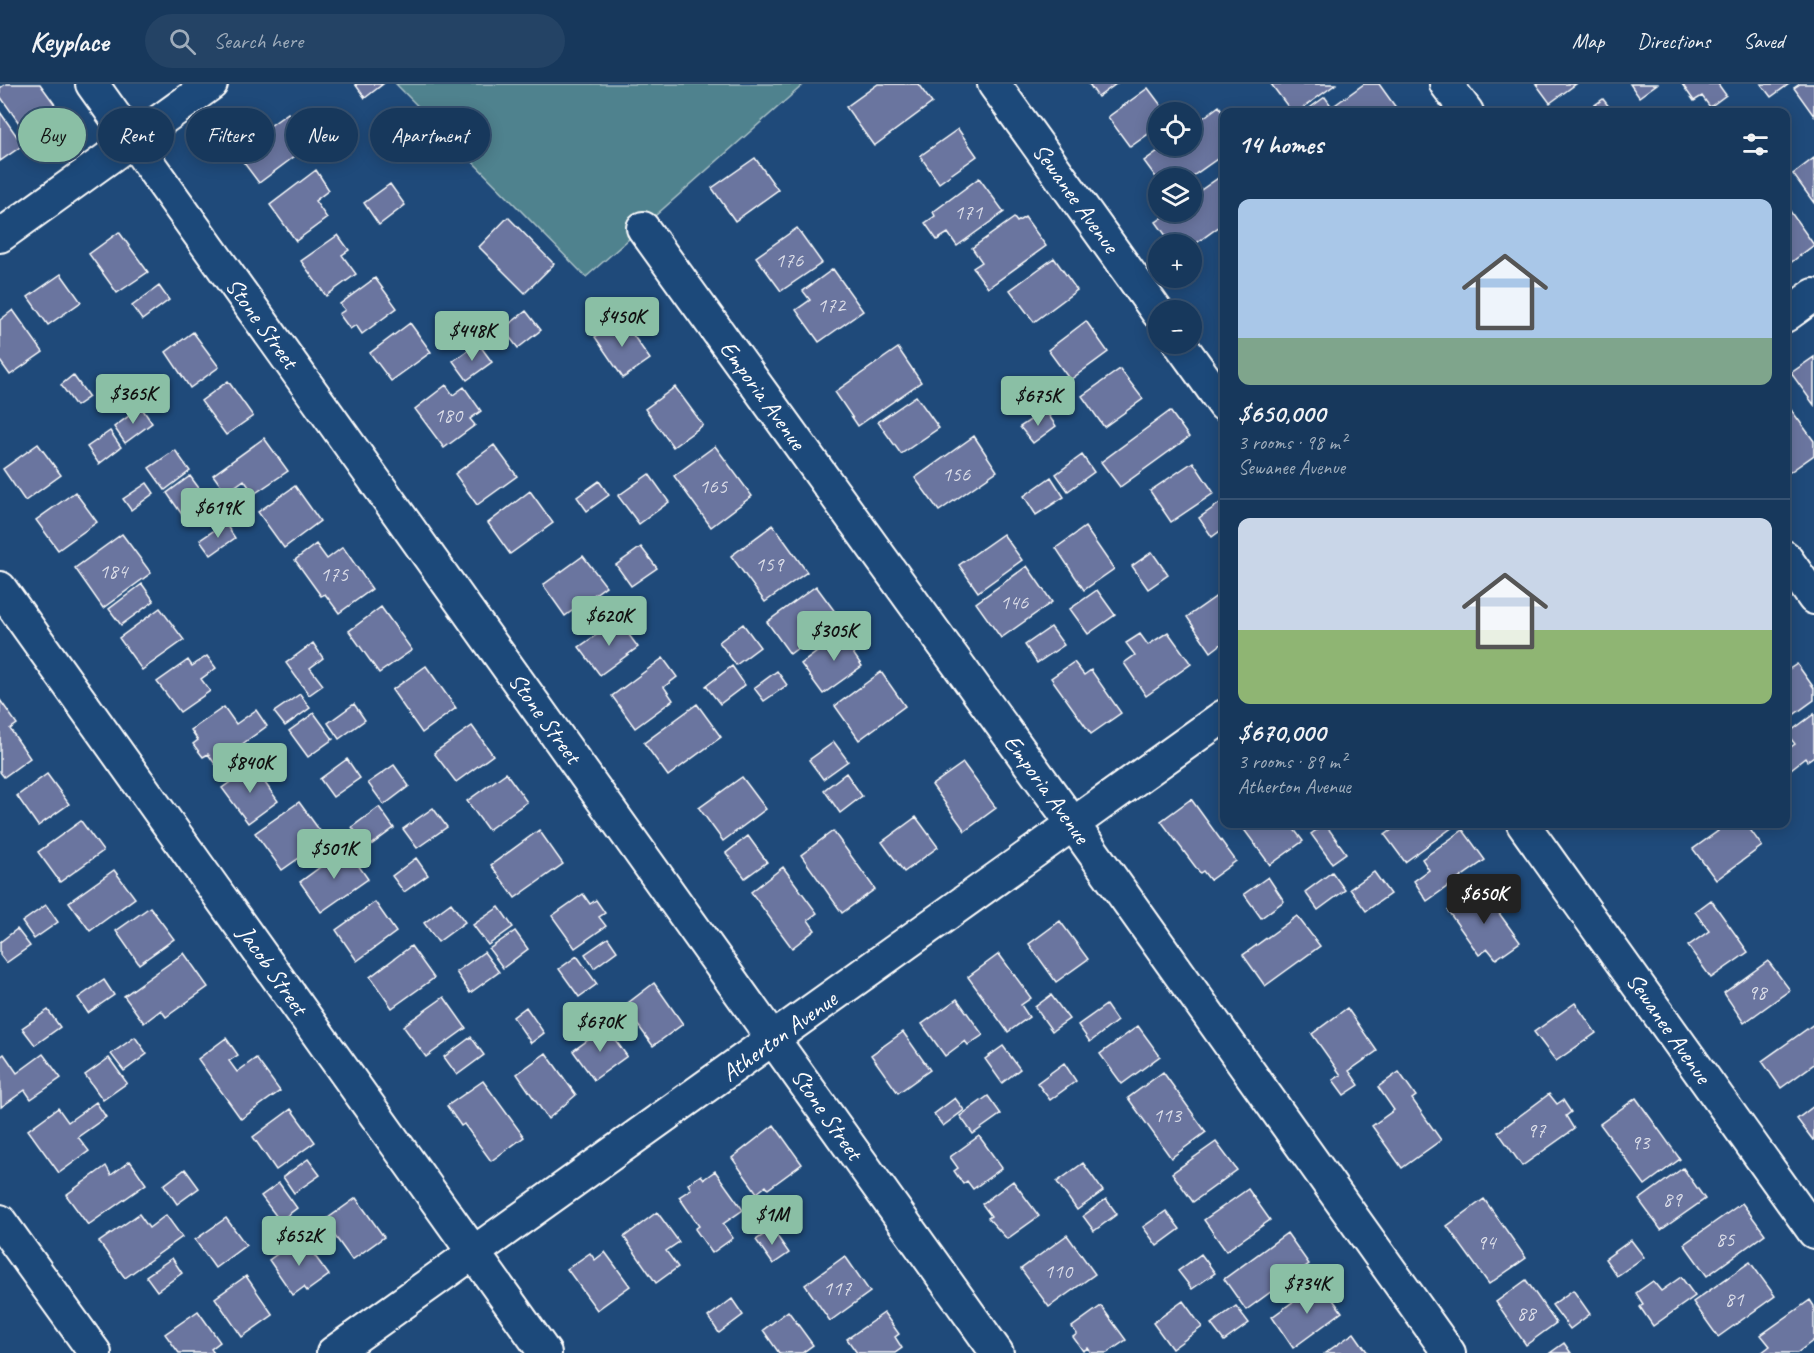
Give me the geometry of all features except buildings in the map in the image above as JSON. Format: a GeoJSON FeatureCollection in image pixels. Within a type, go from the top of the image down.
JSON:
{"type":"FeatureCollection","features":[{"type":"Feature","properties":{"kind":"street","name":"Stone Street"},"geometry":{"type":"LineString","coordinates":[[92,84],[109,108]]}},
{"type":"Feature","properties":{"kind":"street"},"geometry":{"type":"LineString","coordinates":[[174,111],[211,84]]}},
{"type":"Feature","properties":{"kind":"street","name":"Sewanee Avenue"},"geometry":{"type":"LineString","coordinates":[[994,84],[1149,300]]}},
{"type":"Feature","properties":{"kind":"street"},"geometry":{"type":"LineString","coordinates":[[1446,84],[1464,108]]}},
{"type":"Feature","properties":{"kind":"street"},"geometry":{"type":"LineString","coordinates":[[0,236],[104,162]]}},
{"type":"Feature","properties":{"kind":"street","name":"Stone Street"},"geometry":{"type":"LineString","coordinates":[[148,162],[997,1353]]}},
{"type":"Feature","properties":{"kind":"street","name":"Emporia Avenue"},"geometry":{"type":"LineString","coordinates":[[643,228],[1073,824],[1449,1353]]}},
{"type":"Feature","properties":{"kind":"street"},"geometry":{"type":"LineString","coordinates":[[1790,312],[1814,295]]}},
{"type":"Feature","properties":{"kind":"street"},"geometry":{"type":"LineString","coordinates":[[1187,354],[1220,399]]}},
{"type":"Feature","properties":{"kind":"street"},"geometry":{"type":"LineString","coordinates":[[1790,564],[1814,598]]}},
{"type":"Feature","properties":{"kind":"street","name":"Jacob Street"},"geometry":{"type":"LineString","coordinates":[[0,588],[545,1353]]}},
{"type":"Feature","properties":{"kind":"street","name":"Atherton Avenue"},"geometry":{"type":"LineString","coordinates":[[333,1353],[774,1040],[1220,719]]}},
{"type":"Feature","properties":{"kind":"street","name":"Sewanee Avenue"},"geometry":{"type":"LineString","coordinates":[[1526,828],[1814,1232]]}},
{"type":"Feature","properties":{"kind":"street"},"geometry":{"type":"LineString","coordinates":[[0,1221],[95,1353]]}},
{"type":"Feature","properties":{"kind":"green space"},"geometry":{"type":"Polygon","coordinates":[[[396,84],[804,84],[586,277],[473,162],[490,162],[490,108],[420,108],[396,84]]]}}]}
